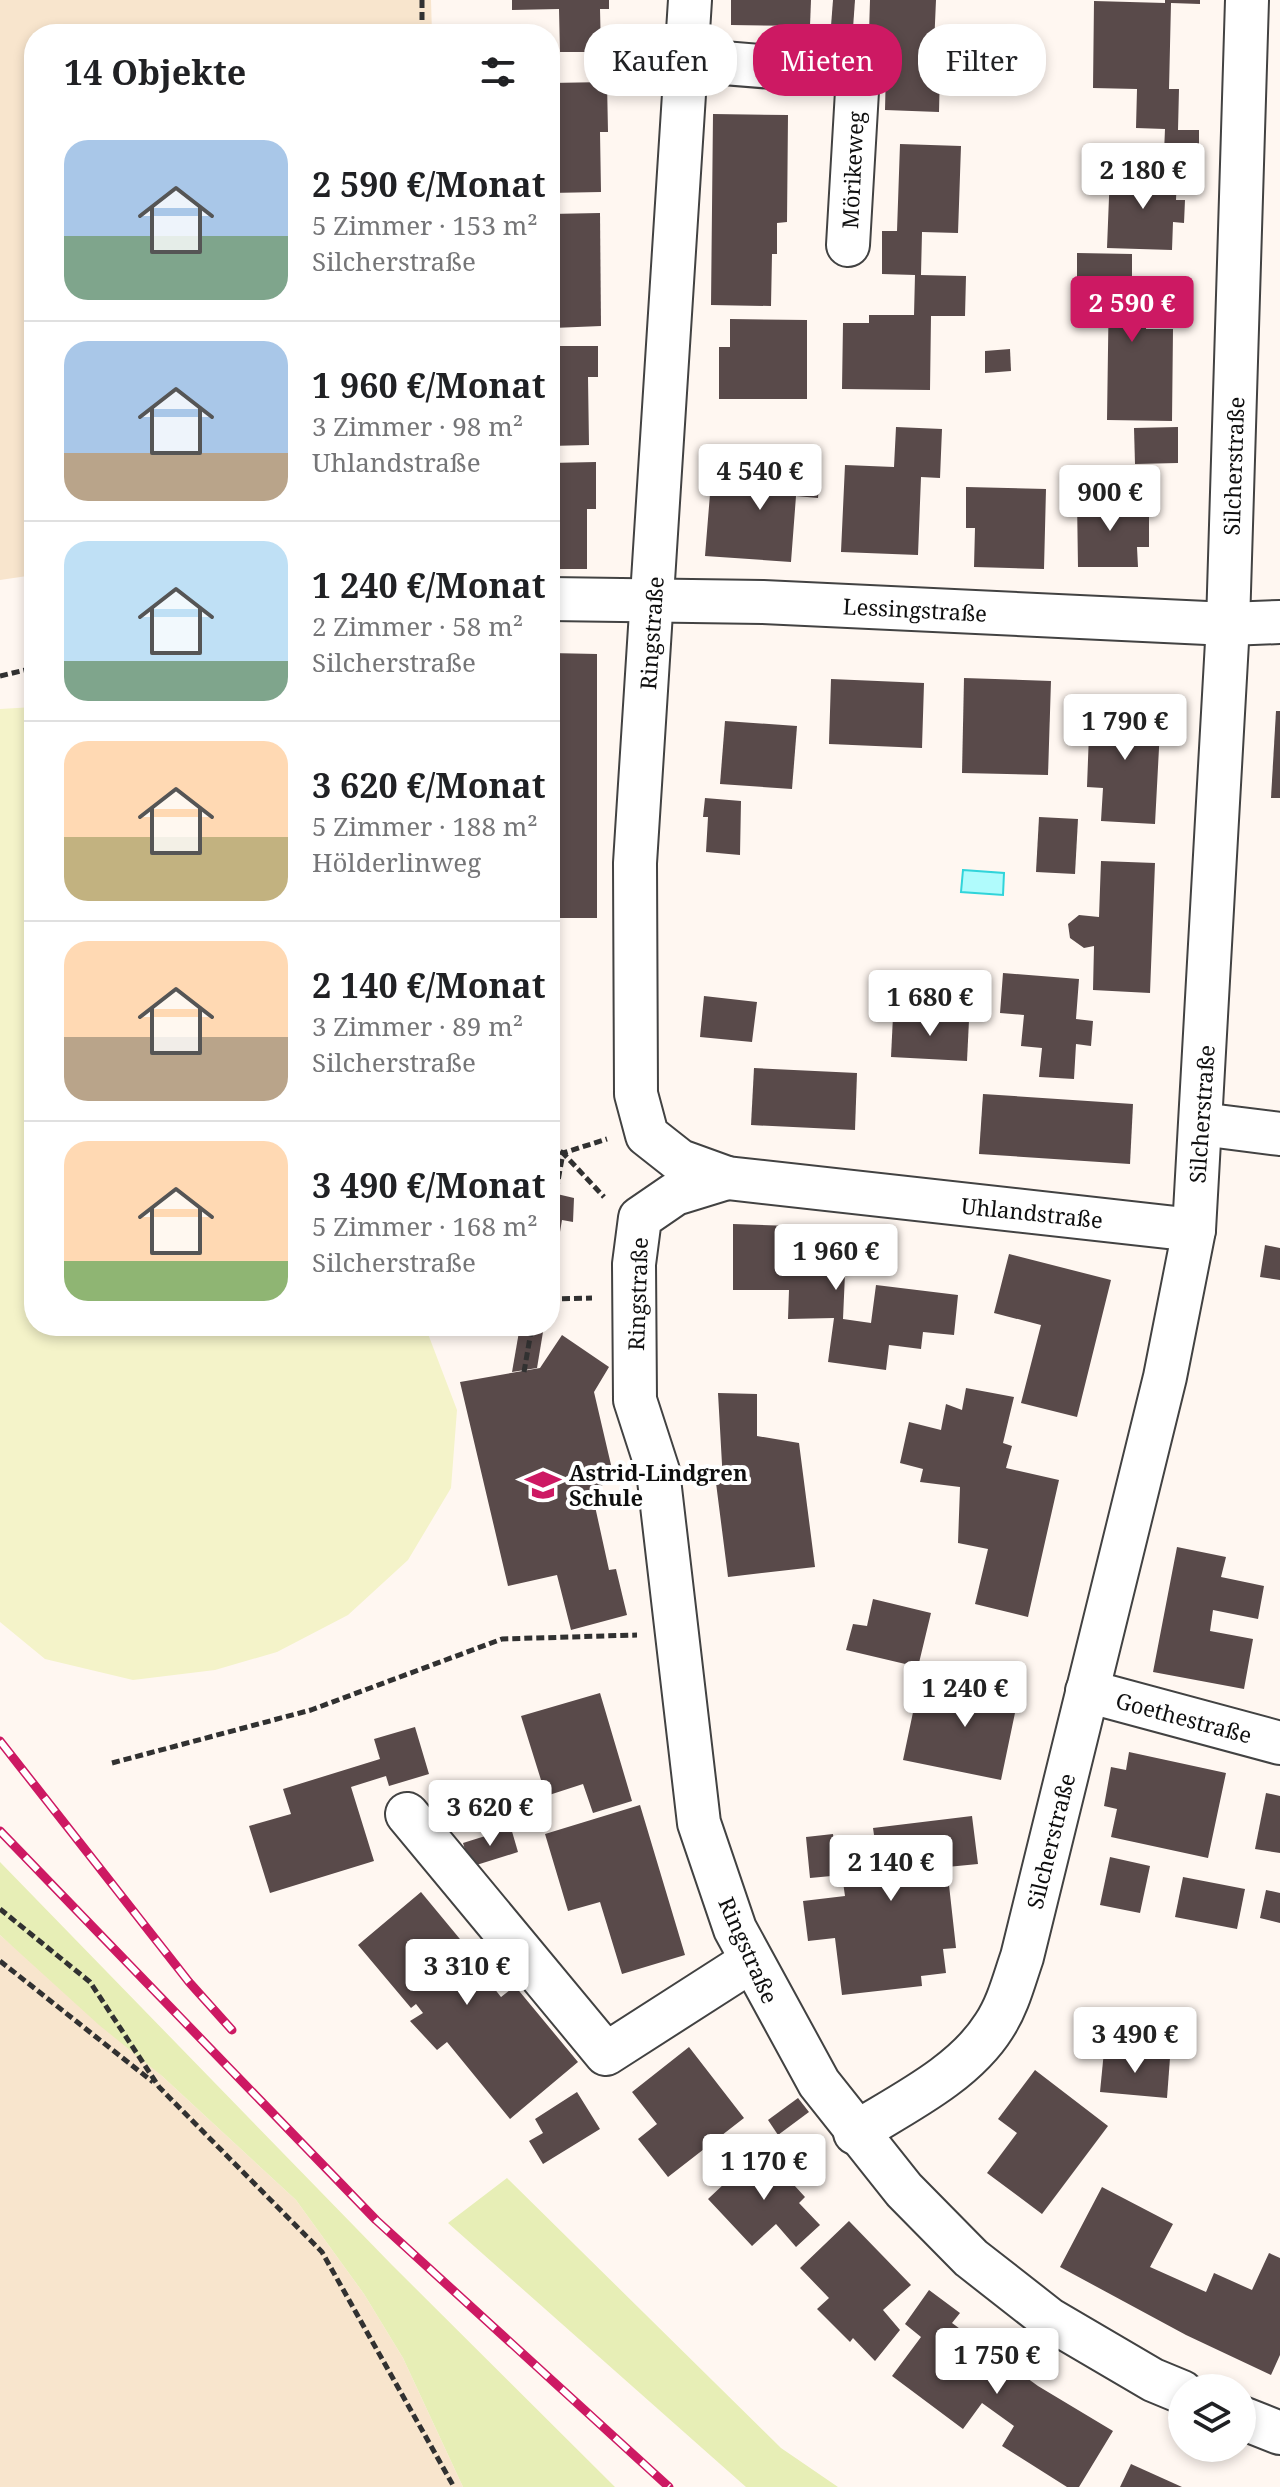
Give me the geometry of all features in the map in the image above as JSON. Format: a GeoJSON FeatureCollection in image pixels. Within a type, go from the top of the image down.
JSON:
{"type":"FeatureCollection","features":[{"type":"Feature","properties":{"kind":"street","name":"Ringstraße"},"geometry":{"type":"LineString","coordinates":[[689,24],[690,0]]}},
{"type":"Feature","properties":{"kind":"street","name":"Silcherstraße"},"geometry":{"type":"LineString","coordinates":[[855,2133],[930,2086],[960,2062],[977,2048],[1000,2016],[1022,1957],[1165,1377],[1194,1230],[1228,624],[1247,0]]}},
{"type":"Feature","properties":{"kind":"street","name":"Mörikeweg"},"geometry":{"type":"LineString","coordinates":[[737,64],[858,74],[848,245]]}},
{"type":"Feature","properties":{"kind":"street","name":"Ringstraße"},"geometry":{"type":"LineString","coordinates":[[685,96],[635,863],[636,1094],[647,1135],[680,1161],[727,1178]]}},
{"type":"Feature","properties":{"kind":"street","name":"Lessingstraße"},"geometry":{"type":"LineString","coordinates":[[560,599],[779,602],[1228,624],[1280,622]]}},
{"type":"Feature","properties":{"kind":"street"},"geometry":{"type":"LineString","coordinates":[[1201,1124],[1280,1134]]}},
{"type":"Feature","properties":{"kind":"street","name":"Ringstraße"},"geometry":{"type":"LineString","coordinates":[[727,1178],[675,1194],[640,1218],[634,1264],[635,1400],[658,1471],[674,1632],[699,1823],[735,1929],[819,2083],[855,2133],[904,2190],[971,2258],[1049,2319],[1168,2386]]}},
{"type":"Feature","properties":{"kind":"street","name":"Uhlandstraße"},"geometry":{"type":"LineString","coordinates":[[727,1178],[1194,1230]]}},
{"type":"Feature","properties":{"kind":"street","name":"Goethestraße"},"geometry":{"type":"LineString","coordinates":[[1087,1691],[1280,1743]]}},
{"type":"Feature","properties":{"kind":"street"},"geometry":{"type":"LineString","coordinates":[[407,1814],[606,2054],[751,1961]]}},
{"type":"Feature","properties":{"kind":"street"},"geometry":{"type":"LineString","coordinates":[[1256,2424],[1280,2433]]}},
{"type":"Feature","properties":{"kind":"path"},"geometry":{"type":"LineString","coordinates":[[422,0],[422,24]]}},
{"type":"Feature","properties":{"kind":"path"},"geometry":{"type":"LineString","coordinates":[[0,676],[24,670]]}},
{"type":"Feature","properties":{"kind":"path"},"geometry":{"type":"LineString","coordinates":[[563,1153],[619,1135]]}},
{"type":"Feature","properties":{"kind":"path"},"geometry":{"type":"LineString","coordinates":[[560,1151],[609,1202]]}},
{"type":"Feature","properties":{"kind":"path"},"geometry":{"type":"LineString","coordinates":[[560,1170],[563,1153]]}},
{"type":"Feature","properties":{"kind":"path"},"geometry":{"type":"LineString","coordinates":[[560,1299],[604,1298]]}},
{"type":"Feature","properties":{"kind":"path"},"geometry":{"type":"LineString","coordinates":[[524,1372],[530,1336]]}},
{"type":"Feature","properties":{"kind":"path"},"geometry":{"type":"LineString","coordinates":[[112,1763],[311,1710],[502,1639],[674,1632]]}},
{"type":"Feature","properties":{"kind":"path"},"geometry":{"type":"LineString","coordinates":[[0,1909],[90,1982],[159,2087]]}},
{"type":"Feature","properties":{"kind":"path"},"geometry":{"type":"LineString","coordinates":[[0,1961],[159,2087],[322,2252],[454,2487]]}},
{"type":"Feature","properties":{"kind":"shaded area"},"geometry":{"type":"Polygon","coordinates":[[[0,0],[431,0],[432,24],[24,24],[24,576],[0,580],[0,0]]]}},
{"type":"Feature","properties":{"kind":"shaded area"},"geometry":{"type":"Polygon","coordinates":[[[0,1935],[162,2076],[296,2200],[364,2294],[403,2358],[463,2487],[0,2487],[0,1935]]]}},
{"type":"Feature","properties":{"kind":"green space"},"geometry":{"type":"Polygon","coordinates":[[[24,708],[24,1336],[429,1336],[457,1410],[451,1488],[408,1560],[348,1615],[277,1652],[215,1670],[133,1680],[45,1659],[0,1622],[0,709],[24,708]]]}},
{"type":"Feature","properties":{"kind":"green space"},"geometry":{"type":"Polygon","coordinates":[[[0,1862],[392,2265],[615,2487],[463,2487],[403,2358],[364,2294],[296,2200],[162,2076],[99,2025],[0,1935],[0,1862]]]}},
{"type":"Feature","properties":{"kind":"green space"},"geometry":{"type":"Polygon","coordinates":[[[507,2178],[781,2448],[838,2487],[746,2487],[448,2223],[507,2178]]]}},
{"type":"Feature","properties":{"kind":"water"},"geometry":{"type":"Polygon","coordinates":[[[963,870],[1004,873],[1003,895],[961,892],[963,870]]]}},
{"type":"Feature","properties":{"kind":"building"},"geometry":{"type":"Polygon","coordinates":[[[512,0],[609,0],[609,9],[600,9],[600,24],[584,24],[584,52],[560,52],[559,9],[512,10],[512,0]]]}},
{"type":"Feature","properties":{"kind":"building"},"geometry":{"type":"Polygon","coordinates":[[[731,0],[811,0],[810,24],[731,24],[731,0]]]}},
{"type":"Feature","properties":{"kind":"building"},"geometry":{"type":"Polygon","coordinates":[[[833,0],[855,0],[853,24],[831,24],[833,0]]]}},
{"type":"Feature","properties":{"kind":"building"},"geometry":{"type":"Polygon","coordinates":[[[870,0],[936,0],[935,24],[918,24],[918,96],[939,96],[939,112],[885,110],[885,96],[902,96],[902,24],[869,24],[870,0]]]}},
{"type":"Feature","properties":{"kind":"building"},"geometry":{"type":"Polygon","coordinates":[[[1165,0],[1200,0],[1200,4],[1171,3],[1169,89],[1179,89],[1178,130],[1199,130],[1199,153],[1164,153],[1165,129],[1136,128],[1137,89],[1093,88],[1094,1],[1165,3],[1165,0]]]}},
{"type":"Feature","properties":{"kind":"building"},"geometry":{"type":"Polygon","coordinates":[[[584,82],[584,96],[607,96],[608,132],[600,132],[601,192],[560,193],[560,83],[584,82]]]}},
{"type":"Feature","properties":{"kind":"building"},"geometry":{"type":"Polygon","coordinates":[[[713,114],[788,115],[787,222],[777,223],[777,254],[772,254],[771,306],[711,305],[713,114]]]}},
{"type":"Feature","properties":{"kind":"building"},"geometry":{"type":"Polygon","coordinates":[[[900,144],[961,146],[958,233],[922,232],[921,275],[966,276],[965,316],[931,316],[930,390],[842,389],[843,323],[869,323],[869,315],[914,315],[915,275],[882,274],[882,231],[897,231],[900,144]]]}},
{"type":"Feature","properties":{"kind":"building"},"geometry":{"type":"Polygon","coordinates":[[[1110,172],[1177,175],[1176,200],[1185,200],[1184,223],[1173,222],[1172,250],[1107,248],[1110,172]]]}},
{"type":"Feature","properties":{"kind":"building"},"geometry":{"type":"Polygon","coordinates":[[[600,213],[601,326],[560,328],[560,214],[600,213]]]}},
{"type":"Feature","properties":{"kind":"building"},"geometry":{"type":"Polygon","coordinates":[[[1077,253],[1132,254],[1132,280],[1147,281],[1146,329],[1173,329],[1172,421],[1107,420],[1109,280],[1077,279],[1077,253]]]}},
{"type":"Feature","properties":{"kind":"building"},"geometry":{"type":"Polygon","coordinates":[[[730,319],[807,320],[807,399],[719,399],[719,347],[730,347],[730,319]]]}},
{"type":"Feature","properties":{"kind":"building"},"geometry":{"type":"Polygon","coordinates":[[[560,346],[598,346],[598,377],[588,377],[589,445],[560,446],[560,346]]]}},
{"type":"Feature","properties":{"kind":"building"},"geometry":{"type":"Polygon","coordinates":[[[1010,349],[1011,371],[985,373],[985,351],[1010,349]]]}},
{"type":"Feature","properties":{"kind":"building"},"geometry":{"type":"Polygon","coordinates":[[[896,427],[942,429],[940,478],[921,477],[918,555],[841,552],[845,465],[894,467],[896,427]]]}},
{"type":"Feature","properties":{"kind":"building"},"geometry":{"type":"Polygon","coordinates":[[[1178,427],[1178,463],[1135,464],[1134,428],[1178,427]]]}},
{"type":"Feature","properties":{"kind":"building"},"geometry":{"type":"Polygon","coordinates":[[[795,458],[821,460],[818,498],[796,496],[791,562],[705,556],[710,494],[733,496],[736,465],[794,469],[795,458]]]}},
{"type":"Feature","properties":{"kind":"building"},"geometry":{"type":"Polygon","coordinates":[[[596,462],[596,509],[587,509],[587,569],[560,569],[560,463],[596,462]]]}},
{"type":"Feature","properties":{"kind":"building"},"geometry":{"type":"Polygon","coordinates":[[[966,487],[1046,489],[1044,569],[974,567],[975,528],[966,528],[966,487]]]}},
{"type":"Feature","properties":{"kind":"building"},"geometry":{"type":"Polygon","coordinates":[[[1077,499],[1137,499],[1136,514],[1149,514],[1149,547],[1137,547],[1138,567],[1078,567],[1077,499]]]}},
{"type":"Feature","properties":{"kind":"building"},"geometry":{"type":"Polygon","coordinates":[[[560,653],[597,654],[597,918],[560,918],[560,653]]]}},
{"type":"Feature","properties":{"kind":"building"},"geometry":{"type":"Polygon","coordinates":[[[964,678],[1051,681],[1048,775],[962,773],[964,678]]]}},
{"type":"Feature","properties":{"kind":"building"},"geometry":{"type":"Polygon","coordinates":[[[831,679],[924,683],[922,748],[829,744],[831,679]]]}},
{"type":"Feature","properties":{"kind":"building"},"geometry":{"type":"Polygon","coordinates":[[[1090,706],[1161,710],[1155,824],[1101,821],[1103,788],[1087,787],[1090,706]]]}},
{"type":"Feature","properties":{"kind":"building"},"geometry":{"type":"Polygon","coordinates":[[[1276,711],[1280,711],[1280,798],[1271,798],[1276,711]]]}},
{"type":"Feature","properties":{"kind":"building"},"geometry":{"type":"Polygon","coordinates":[[[725,721],[797,726],[792,789],[720,784],[725,721]]]}},
{"type":"Feature","properties":{"kind":"building"},"geometry":{"type":"Polygon","coordinates":[[[705,798],[741,801],[740,855],[706,852],[708,817],[703,817],[705,798]]]}},
{"type":"Feature","properties":{"kind":"building"},"geometry":{"type":"Polygon","coordinates":[[[1039,817],[1078,819],[1075,874],[1036,872],[1039,817]]]}},
{"type":"Feature","properties":{"kind":"building"},"geometry":{"type":"Polygon","coordinates":[[[1101,861],[1155,863],[1150,993],[1093,990],[1094,946],[1084,948],[1070,938],[1068,924],[1079,915],[1099,917],[1101,861]]]}},
{"type":"Feature","properties":{"kind":"building"},"geometry":{"type":"Polygon","coordinates":[[[1003,973],[1079,979],[1076,1019],[1093,1021],[1091,1046],[1076,1044],[1074,1079],[1039,1077],[1042,1048],[1021,1046],[1024,1015],[1000,1013],[1003,973]]]}},
{"type":"Feature","properties":{"kind":"building"},"geometry":{"type":"Polygon","coordinates":[[[704,996],[757,1002],[752,1042],[700,1037],[704,996]]]}},
{"type":"Feature","properties":{"kind":"building"},"geometry":{"type":"Polygon","coordinates":[[[893,1016],[969,1020],[967,1061],[891,1057],[893,1016]]]}},
{"type":"Feature","properties":{"kind":"building"},"geometry":{"type":"Polygon","coordinates":[[[754,1068],[857,1073],[855,1130],[751,1125],[754,1068]]]}},
{"type":"Feature","properties":{"kind":"building"},"geometry":{"type":"Polygon","coordinates":[[[983,1094],[1133,1104],[1130,1164],[979,1154],[983,1094]]]}},
{"type":"Feature","properties":{"kind":"building"},"geometry":{"type":"Polygon","coordinates":[[[560,1195],[574,1198],[573,1222],[562,1220],[560,1232],[560,1195]]]}},
{"type":"Feature","properties":{"kind":"building"},"geometry":{"type":"Polygon","coordinates":[[[733,1224],[847,1228],[843,1319],[871,1323],[876,1285],[958,1295],[954,1335],[923,1332],[921,1349],[889,1345],[886,1370],[828,1362],[834,1318],[788,1319],[789,1290],[733,1290],[733,1224]]]}},
{"type":"Feature","properties":{"kind":"building"},"geometry":{"type":"Polygon","coordinates":[[[1265,1245],[1280,1248],[1280,1280],[1260,1277],[1265,1245]]]}},
{"type":"Feature","properties":{"kind":"building"},"geometry":{"type":"Polygon","coordinates":[[[1009,1254],[1111,1280],[1077,1417],[1021,1403],[1041,1325],[994,1313],[1009,1254]]]}},
{"type":"Feature","properties":{"kind":"building","name":"Astrid-Lindgren Schule"},"geometry":{"type":"Polygon","coordinates":[[[562,1335],[609,1367],[594,1392],[615,1482],[591,1488],[609,1570],[616,1569],[627,1615],[571,1630],[557,1575],[508,1586],[460,1382],[540,1368],[562,1335]]]}},
{"type":"Feature","properties":{"kind":"building"},"geometry":{"type":"Polygon","coordinates":[[[518,1336],[542,1336],[537,1368],[512,1372],[518,1336]]]}},
{"type":"Feature","properties":{"kind":"building"},"geometry":{"type":"Polygon","coordinates":[[[966,1388],[1014,1397],[1003,1443],[1012,1446],[1006,1468],[1059,1480],[1028,1617],[975,1604],[988,1549],[958,1543],[960,1487],[920,1482],[923,1469],[900,1463],[909,1422],[941,1430],[946,1404],[962,1410],[966,1388]]]}},
{"type":"Feature","properties":{"kind":"building"},"geometry":{"type":"Polygon","coordinates":[[[718,1393],[757,1394],[757,1436],[799,1443],[815,1567],[728,1577],[716,1483],[723,1482],[718,1393]]]}},
{"type":"Feature","properties":{"kind":"building"},"geometry":{"type":"Polygon","coordinates":[[[1177,1547],[1226,1557],[1221,1577],[1264,1586],[1258,1619],[1213,1610],[1210,1631],[1253,1639],[1244,1689],[1153,1672],[1177,1547]]]}},
{"type":"Feature","properties":{"kind":"building"},"geometry":{"type":"Polygon","coordinates":[[[873,1599],[931,1613],[918,1667],[846,1650],[853,1624],[867,1626],[873,1599]]]}},
{"type":"Feature","properties":{"kind":"building"},"geometry":{"type":"Polygon","coordinates":[[[955,1675],[1020,1689],[1001,1780],[903,1760],[916,1698],[948,1704],[955,1675]]]}},
{"type":"Feature","properties":{"kind":"building"},"geometry":{"type":"Polygon","coordinates":[[[600,1693],[632,1801],[593,1813],[583,1784],[546,1796],[521,1716],[600,1693]]]}},
{"type":"Feature","properties":{"kind":"building"},"geometry":{"type":"Polygon","coordinates":[[[415,1727],[429,1774],[389,1786],[386,1776],[351,1787],[374,1861],[270,1893],[249,1826],[291,1814],[283,1789],[380,1759],[374,1739],[415,1727]]]}},
{"type":"Feature","properties":{"kind":"building"},"geometry":{"type":"Polygon","coordinates":[[[1129,1752],[1226,1773],[1208,1858],[1111,1837],[1117,1809],[1104,1806],[1111,1767],[1126,1770],[1129,1752]]]}},
{"type":"Feature","properties":{"kind":"building"},"geometry":{"type":"Polygon","coordinates":[[[1266,1793],[1280,1796],[1280,1853],[1255,1849],[1266,1793]]]}},
{"type":"Feature","properties":{"kind":"building"},"geometry":{"type":"Polygon","coordinates":[[[640,1805],[685,1955],[622,1974],[600,1902],[568,1911],[545,1834],[640,1805]]]}},
{"type":"Feature","properties":{"kind":"building"},"geometry":{"type":"Polygon","coordinates":[[[972,1816],[978,1864],[947,1867],[956,1948],[943,1949],[946,1973],[921,1976],[922,1986],[842,1995],[835,1938],[808,1941],[803,1901],[845,1896],[842,1875],[810,1878],[806,1837],[833,1834],[836,1861],[877,1856],[873,1828],[972,1816]]]}},
{"type":"Feature","properties":{"kind":"building"},"geometry":{"type":"Polygon","coordinates":[[[511,1828],[518,1852],[470,1867],[463,1843],[511,1828]]]}},
{"type":"Feature","properties":{"kind":"building"},"geometry":{"type":"Polygon","coordinates":[[[1110,1857],[1150,1866],[1140,1913],[1100,1905],[1110,1857]]]}},
{"type":"Feature","properties":{"kind":"building"},"geometry":{"type":"Polygon","coordinates":[[[1183,1877],[1245,1889],[1237,1929],[1175,1917],[1183,1877]]]}},
{"type":"Feature","properties":{"kind":"building"},"geometry":{"type":"Polygon","coordinates":[[[1266,1890],[1280,1893],[1280,1923],[1260,1918],[1266,1890]]]}},
{"type":"Feature","properties":{"kind":"building"},"geometry":{"type":"Polygon","coordinates":[[[421,1892],[474,1956],[471,1959],[501,1997],[515,1986],[578,2062],[510,2119],[447,2042],[437,2050],[410,2021],[423,2013],[416,2004],[411,2008],[358,1945],[421,1892]]]}},
{"type":"Feature","properties":{"kind":"building"},"geometry":{"type":"Polygon","coordinates":[[[689,2047],[744,2118],[668,2177],[638,2139],[657,2124],[632,2092],[689,2047]]]}},
{"type":"Feature","properties":{"kind":"building"},"geometry":{"type":"Polygon","coordinates":[[[1104,2051],[1170,2058],[1167,2098],[1100,2092],[1104,2051]]]}},
{"type":"Feature","properties":{"kind":"building"},"geometry":{"type":"Polygon","coordinates":[[[1035,2070],[1108,2126],[1042,2214],[987,2173],[1017,2133],[998,2119],[1035,2070]]]}},
{"type":"Feature","properties":{"kind":"building"},"geometry":{"type":"Polygon","coordinates":[[[577,2092],[600,2129],[543,2164],[529,2141],[543,2133],[535,2119],[577,2092]]]}},
{"type":"Feature","properties":{"kind":"building"},"geometry":{"type":"Polygon","coordinates":[[[798,2098],[809,2112],[778,2135],[768,2120],[798,2098]]]}},
{"type":"Feature","properties":{"kind":"building"},"geometry":{"type":"Polygon","coordinates":[[[761,2149],[805,2197],[799,2203],[820,2225],[796,2247],[776,2224],[752,2246],[708,2199],[761,2149]]]}},
{"type":"Feature","properties":{"kind":"building"},"geometry":{"type":"Polygon","coordinates":[[[1102,2187],[1173,2224],[1150,2267],[1206,2292],[1214,2273],[1252,2290],[1269,2253],[1280,2258],[1280,2355],[1271,2375],[1186,2335],[1060,2267],[1102,2187]]]}},
{"type":"Feature","properties":{"kind":"building"},"geometry":{"type":"Polygon","coordinates":[[[849,2221],[911,2285],[883,2310],[900,2330],[875,2361],[853,2338],[850,2342],[817,2309],[829,2298],[800,2268],[849,2221]]]}},
{"type":"Feature","properties":{"kind":"building"},"geometry":{"type":"Polygon","coordinates":[[[929,2290],[960,2313],[952,2323],[1038,2386],[1113,2431],[1079,2487],[1067,2487],[1002,2446],[1014,2426],[982,2403],[963,2429],[892,2376],[921,2337],[905,2324],[929,2290]]]}},
{"type":"Feature","properties":{"kind":"building"},"geometry":{"type":"Polygon","coordinates":[[[1131,2464],[1182,2487],[1120,2487],[1131,2464]]]}},
{"type":"Feature","properties":{"kind":"railway"},"geometry":{"type":"LineString","coordinates":[[0,1741],[189,1982],[232,2030]]}},
{"type":"Feature","properties":{"kind":"railway"},"geometry":{"type":"LineString","coordinates":[[0,1831],[376,2220],[669,2487]]}},
{"type":"Feature","properties":{"kind":"place","name":"Astrid-Lindgren Schule"},"geometry":{"type":"Point","coordinates":[543,1485]}}]}
